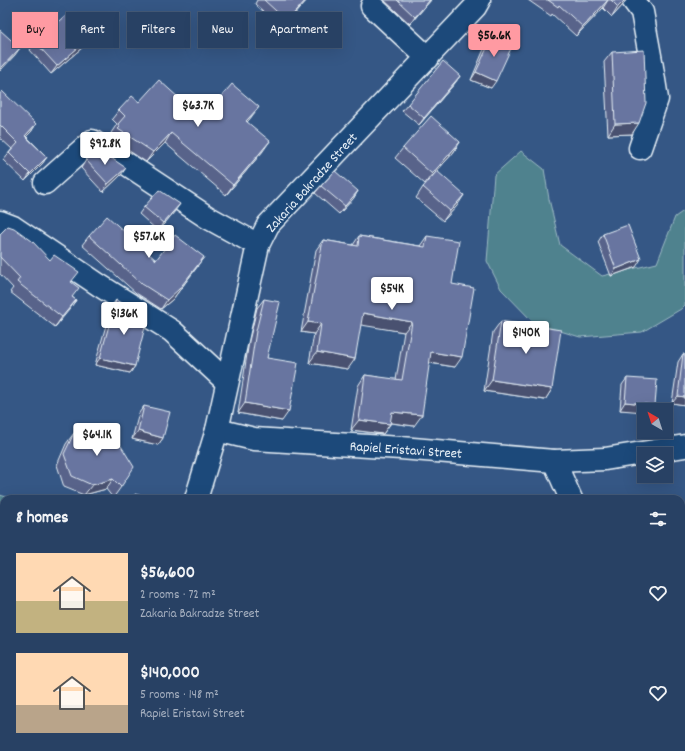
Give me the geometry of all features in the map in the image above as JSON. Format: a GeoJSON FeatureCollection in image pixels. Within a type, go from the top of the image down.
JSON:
{"type":"FeatureCollection","features":[{"type":"Feature","properties":{"kind":"street","name":"Zakaria Bakradze Street"},"geometry":{"type":"LineString","coordinates":[[197,495],[217,430],[258,245],[268,225],[428,58],[475,7],[479,0]]}},
{"type":"Feature","properties":{"kind":"street"},"geometry":{"type":"LineString","coordinates":[[633,0],[642,12],[657,99],[640,148]]}},
{"type":"Feature","properties":{"kind":"street"},"geometry":{"type":"LineString","coordinates":[[372,6],[428,58]]}},
{"type":"Feature","properties":{"kind":"street"},"geometry":{"type":"LineString","coordinates":[[45,183],[92,140],[207,217],[258,245]]}},
{"type":"Feature","properties":{"kind":"street"},"geometry":{"type":"LineString","coordinates":[[0,222],[13,227],[99,285],[172,331],[227,382]]}},
{"type":"Feature","properties":{"kind":"street","name":"Rapiel Eristavi Street"},"geometry":{"type":"LineString","coordinates":[[217,430],[254,439],[401,448],[554,461],[605,459],[685,446]]}},
{"type":"Feature","properties":{"kind":"street"},"geometry":{"type":"LineString","coordinates":[[554,461],[569,495]]}},
{"type":"Feature","properties":{"kind":"green space"},"geometry":{"type":"Polygon","coordinates":[[[521,151],[544,169],[549,199],[560,245],[602,276],[657,263],[675,217],[685,210],[685,305],[681,309],[642,332],[580,337],[534,323],[501,289],[487,261],[494,175],[521,151]]]}},
{"type":"Feature","properties":{"kind":"building"},"geometry":{"type":"Polygon","coordinates":[[[264,0],[306,0],[295,12],[277,12],[264,0]]]}},
{"type":"Feature","properties":{"kind":"building"},"geometry":{"type":"Polygon","coordinates":[[[397,0],[430,0],[415,17],[397,0]]]}},
{"type":"Feature","properties":{"kind":"building"},"geometry":{"type":"Polygon","coordinates":[[[548,0],[608,0],[583,27],[559,5],[558,7],[548,0]]]}},
{"type":"Feature","properties":{"kind":"building"},"geometry":{"type":"Polygon","coordinates":[[[611,0],[625,0],[618,7],[611,0]]]}},
{"type":"Feature","properties":{"kind":"building"},"geometry":{"type":"Polygon","coordinates":[[[66,16],[66,48],[78,48],[57,66],[40,48],[58,48],[58,23],[66,16]]]}},
{"type":"Feature","properties":{"kind":"building"},"geometry":{"type":"Polygon","coordinates":[[[0,30],[12,41],[12,48],[20,48],[0,69],[0,30]]]}},
{"type":"Feature","properties":{"kind":"building"},"geometry":{"type":"Polygon","coordinates":[[[493,35],[513,44],[496,81],[476,72],[493,35]]]}},
{"type":"Feature","properties":{"kind":"building"},"geometry":{"type":"Polygon","coordinates":[[[644,50],[646,103],[639,123],[615,124],[612,52],[644,50]]]}},
{"type":"Feature","properties":{"kind":"building"},"geometry":{"type":"Polygon","coordinates":[[[443,61],[460,76],[424,118],[408,104],[443,61]]]}},
{"type":"Feature","properties":{"kind":"building"},"geometry":{"type":"Polygon","coordinates":[[[159,80],[202,119],[232,84],[259,107],[246,121],[270,141],[233,185],[171,133],[153,152],[118,129],[120,127],[118,124],[125,116],[119,110],[132,96],[139,102],[159,80]]]}},
{"type":"Feature","properties":{"kind":"building"},"geometry":{"type":"Polygon","coordinates":[[[2,91],[36,124],[25,136],[47,157],[30,174],[9,153],[18,143],[0,125],[0,94],[2,91]]]}},
{"type":"Feature","properties":{"kind":"building"},"geometry":{"type":"Polygon","coordinates":[[[431,116],[460,142],[432,174],[403,148],[431,116]]]}},
{"type":"Feature","properties":{"kind":"building"},"geometry":{"type":"Polygon","coordinates":[[[98,149],[126,168],[108,184],[86,160],[98,149]]]}},
{"type":"Feature","properties":{"kind":"building"},"geometry":{"type":"Polygon","coordinates":[[[335,171],[358,191],[345,206],[321,186],[335,171]]]}},
{"type":"Feature","properties":{"kind":"building"},"geometry":{"type":"Polygon","coordinates":[[[437,171],[464,195],[450,211],[423,187],[437,171]]]}},
{"type":"Feature","properties":{"kind":"building"},"geometry":{"type":"Polygon","coordinates":[[[159,190],[180,204],[163,223],[144,207],[159,190]]]}},
{"type":"Feature","properties":{"kind":"building"},"geometry":{"type":"Polygon","coordinates":[[[107,216],[156,260],[175,235],[204,257],[179,289],[167,300],[142,284],[89,236],[107,216]]]}},
{"type":"Feature","properties":{"kind":"building"},"geometry":{"type":"Polygon","coordinates":[[[628,225],[641,259],[616,269],[603,234],[628,225]]]}},
{"type":"Feature","properties":{"kind":"building"},"geometry":{"type":"Polygon","coordinates":[[[8,226],[14,228],[32,241],[50,260],[54,255],[79,272],[71,282],[79,288],[72,297],[76,300],[62,317],[17,282],[20,278],[0,257],[0,234],[8,226]]]}},
{"type":"Feature","properties":{"kind":"building"},"geometry":{"type":"Polygon","coordinates":[[[359,236],[425,247],[427,236],[459,241],[452,284],[474,288],[462,357],[431,352],[422,415],[392,412],[390,424],[359,420],[365,375],[402,380],[412,322],[363,313],[355,359],[317,352],[321,324],[308,322],[323,240],[358,246],[359,236]]]}},
{"type":"Feature","properties":{"kind":"building"},"geometry":{"type":"Polygon","coordinates":[[[264,299],[280,302],[267,358],[298,363],[289,411],[245,403],[256,331],[264,299]]]}},
{"type":"Feature","properties":{"kind":"building"},"geometry":{"type":"Polygon","coordinates":[[[116,300],[147,319],[135,366],[100,358],[116,300]]]}},
{"type":"Feature","properties":{"kind":"building"},"geometry":{"type":"Polygon","coordinates":[[[501,321],[561,330],[552,389],[492,380],[501,321]]]}},
{"type":"Feature","properties":{"kind":"building"},"geometry":{"type":"Polygon","coordinates":[[[683,354],[685,355],[685,397],[678,396],[683,354]]]}},
{"type":"Feature","properties":{"kind":"building"},"geometry":{"type":"Polygon","coordinates":[[[627,378],[657,380],[655,403],[625,402],[627,378]]]}},
{"type":"Feature","properties":{"kind":"building"},"geometry":{"type":"Polygon","coordinates":[[[144,406],[170,412],[163,438],[138,431],[144,406]]]}},
{"type":"Feature","properties":{"kind":"building"},"geometry":{"type":"Polygon","coordinates":[[[96,426],[113,433],[134,467],[121,487],[113,479],[92,485],[72,476],[64,454],[74,433],[96,426]]]}}]}
